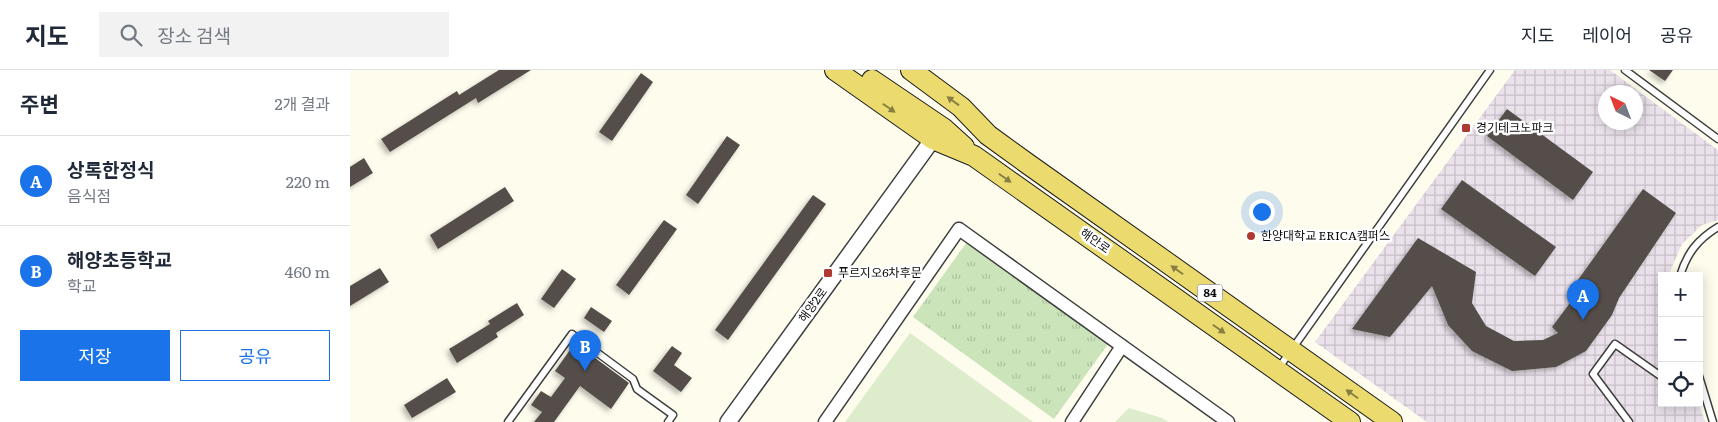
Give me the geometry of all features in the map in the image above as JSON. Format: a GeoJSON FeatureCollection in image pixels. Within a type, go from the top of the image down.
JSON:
{"type":"FeatureCollection","features":[{"type":"Feature","properties":{"kind":"main road","name":"해안로"},"geometry":{"type":"LineString","coordinates":[[835,70],[933,139],[974,156],[1350,422]]}},
{"type":"Feature","properties":{"kind":"main road"},"geometry":{"type":"LineString","coordinates":[[858,70],[942,128],[974,156]]}},
{"type":"Feature","properties":{"kind":"main road"},"geometry":{"type":"LineString","coordinates":[[882,70],[954,120],[988,135]]}},
{"type":"Feature","properties":{"kind":"main road","name":"해안로"},"geometry":{"type":"LineString","coordinates":[[911,70],[961,107],[988,135],[1392,422]]}},
{"type":"Feature","properties":{"kind":"street","name":"해양2로"},"geometry":{"type":"LineString","coordinates":[[728,422],[933,139]]}},
{"type":"Feature","properties":{"kind":"street"},"geometry":{"type":"LineString","coordinates":[[825,422],[959,229],[1228,422]]}},
{"type":"Feature","properties":{"kind":"street"},"geometry":{"type":"LineString","coordinates":[[1072,422],[1122,346]]}},
{"type":"Feature","properties":{"kind":"lane"},"geometry":{"type":"LineString","coordinates":[[1278,370],[1490,70]]}},
{"type":"Feature","properties":{"kind":"lane"},"geometry":{"type":"LineString","coordinates":[[1625,70],[1718,139]]}},
{"type":"Feature","properties":{"kind":"lane"},"geometry":{"type":"LineString","coordinates":[[1681,272],[1686,258],[1709,232],[1718,226]]}},
{"type":"Feature","properties":{"kind":"lane"},"geometry":{"type":"LineString","coordinates":[[508,422],[572,334],[633,379],[637,389],[673,415],[668,422]]}},
{"type":"Feature","properties":{"kind":"lane"},"geometry":{"type":"LineString","coordinates":[[1629,422],[1594,374],[1615,344],[1658,374]]}},
{"type":"Feature","properties":{"kind":"lane"},"geometry":{"type":"LineString","coordinates":[[1703,394],[1713,422]]}},
{"type":"Feature","properties":{"kind":"shaded area","name":"경기테크노파크"},"geometry":{"type":"Polygon","coordinates":[[[1515,70],[1610,70],[1630,85],[1598,85],[1598,130],[1643,130],[1643,94],[1718,150],[1718,220],[1702,225],[1682,244],[1670,272],[1658,272],[1658,407],[1700,407],[1705,422],[1427,422],[1315,342],[1515,70]]]}},
{"type":"Feature","properties":{"kind":"green space"},"geometry":{"type":"Polygon","coordinates":[[[967,242],[1108,344],[1054,419],[913,317],[967,242]]]}},
{"type":"Feature","properties":{"kind":"green space"},"geometry":{"type":"Polygon","coordinates":[[[910,333],[1033,422],[845,422],[910,333]]]}},
{"type":"Feature","properties":{"kind":"green space"},"geometry":{"type":"Polygon","coordinates":[[[1129,408],[1162,418],[1168,422],[1115,422],[1129,408]]]}},
{"type":"Feature","properties":{"kind":"building"},"geometry":{"type":"Polygon","coordinates":[[[499,70],[531,70],[478,103],[476,98],[390,152],[381,139],[457,91],[459,95],[499,70]]]}},
{"type":"Feature","properties":{"kind":"building"},"geometry":{"type":"Polygon","coordinates":[[[1649,70],[1673,70],[1665,81],[1649,70]]]}},
{"type":"Feature","properties":{"kind":"building"},"geometry":{"type":"Polygon","coordinates":[[[641,73],[653,82],[612,141],[599,132],[641,73]]]}},
{"type":"Feature","properties":{"kind":"building"},"geometry":{"type":"Polygon","coordinates":[[[1507,109],[1593,172],[1573,200],[1487,136],[1507,109]]]}},
{"type":"Feature","properties":{"kind":"building"},"geometry":{"type":"Polygon","coordinates":[[[727,136],[740,145],[698,204],[686,195],[727,136]]]}},
{"type":"Feature","properties":{"kind":"building"},"geometry":{"type":"Polygon","coordinates":[[[364,158],[373,173],[350,187],[350,167],[364,158]]]}},
{"type":"Feature","properties":{"kind":"building"},"geometry":{"type":"Polygon","coordinates":[[[1462,180],[1556,247],[1535,276],[1441,209],[1462,180]]]}},
{"type":"Feature","properties":{"kind":"building"},"geometry":{"type":"Polygon","coordinates":[[[505,187],[514,201],[438,249],[430,235],[505,187]]]}},
{"type":"Feature","properties":{"kind":"building"},"geometry":{"type":"Polygon","coordinates":[[[1643,189],[1676,213],[1619,298],[1612,315],[1586,351],[1556,367],[1512,371],[1472,351],[1448,325],[1432,286],[1390,337],[1352,329],[1418,238],[1476,272],[1472,303],[1486,326],[1514,341],[1543,340],[1558,333],[1552,327],[1573,299],[1568,294],[1643,189]]]}},
{"type":"Feature","properties":{"kind":"building"},"geometry":{"type":"Polygon","coordinates":[[[813,195],[826,204],[728,340],[715,330],[813,195]]]}},
{"type":"Feature","properties":{"kind":"building"},"geometry":{"type":"Polygon","coordinates":[[[664,220],[677,229],[629,295],[616,285],[664,220]]]}},
{"type":"Feature","properties":{"kind":"building"},"geometry":{"type":"Polygon","coordinates":[[[380,268],[389,282],[350,306],[350,286],[380,268]]]}},
{"type":"Feature","properties":{"kind":"building"},"geometry":{"type":"Polygon","coordinates":[[[562,269],[576,279],[554,308],[541,299],[562,269]]]}},
{"type":"Feature","properties":{"kind":"building"},"geometry":{"type":"Polygon","coordinates":[[[517,303],[524,315],[496,333],[498,337],[457,363],[449,349],[490,324],[488,321],[517,303]]]}},
{"type":"Feature","properties":{"kind":"building"},"geometry":{"type":"Polygon","coordinates":[[[591,307],[612,321],[604,332],[584,318],[591,307]]]}},
{"type":"Feature","properties":{"kind":"building"},"geometry":{"type":"Polygon","coordinates":[[[575,343],[629,383],[611,409],[580,386],[554,422],[534,422],[542,412],[531,405],[541,391],[551,397],[565,378],[555,371],[575,343]]]}},
{"type":"Feature","properties":{"kind":"building"},"geometry":{"type":"Polygon","coordinates":[[[672,346],[682,353],[674,365],[692,378],[681,392],[653,371],[672,346]]]}},
{"type":"Feature","properties":{"kind":"building"},"geometry":{"type":"Polygon","coordinates":[[[447,378],[456,392],[412,418],[404,405],[447,378]]]}},
{"type":"Feature","properties":{"kind":"place","name":"경기테크노파크"},"geometry":{"type":"Point","coordinates":[1466,128]}},
{"type":"Feature","properties":{"kind":"place","name":"한양대학교 ERICA캠퍼스"},"geometry":{"type":"Point","coordinates":[1251,236]}},
{"type":"Feature","properties":{"kind":"place","name":"푸르지오6차후문"},"geometry":{"type":"Point","coordinates":[828,273]}},
{"type":"Feature","properties":{"kind":"place","name":"상록한정식"},"geometry":{"type":"Point","coordinates":[1583,320]}},
{"type":"Feature","properties":{"kind":"place","name":"해양초등학교"},"geometry":{"type":"Point","coordinates":[585,371]}}]}
